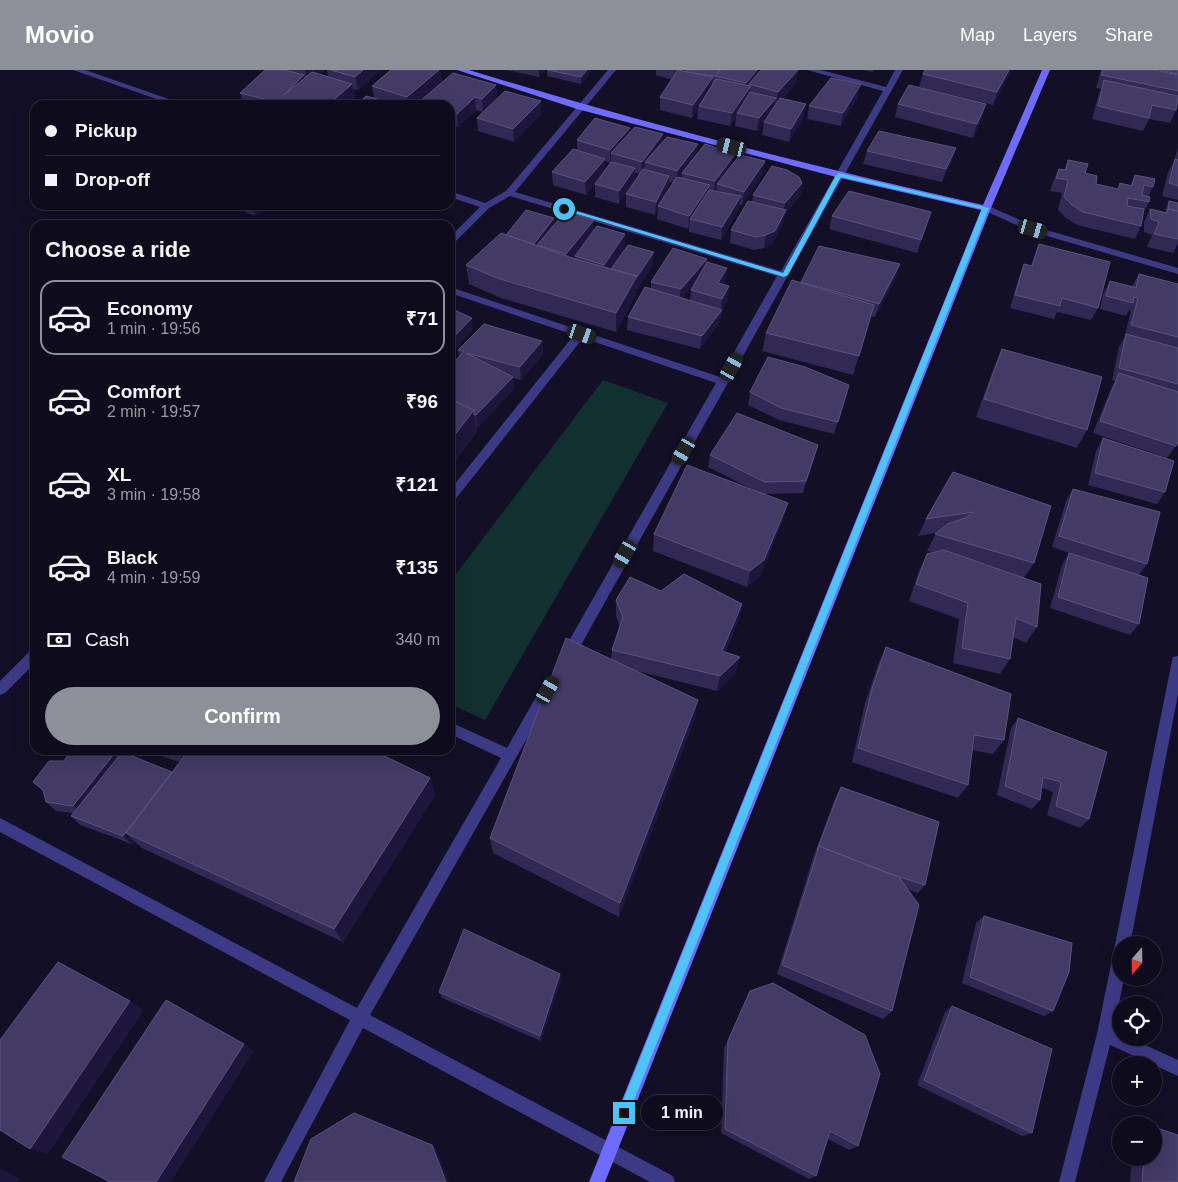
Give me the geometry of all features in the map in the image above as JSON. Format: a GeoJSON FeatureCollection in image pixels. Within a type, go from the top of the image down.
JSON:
{"type":"FeatureCollection","features":[{"type":"Feature","properties":{"kind":"street"},"geometry":{"type":"LineString","coordinates":[[77,70],[167,100]]}},
{"type":"Feature","properties":{"kind":"street"},"geometry":{"type":"LineString","coordinates":[[461,70],[477,72],[580,107],[839,175],[986,208],[1033,229],[1178,271]]}},
{"type":"Feature","properties":{"kind":"street"},"geometry":{"type":"LineString","coordinates":[[455,237],[486,206],[508,193],[612,70]]}},
{"type":"Feature","properties":{"kind":"street"},"geometry":{"type":"LineString","coordinates":[[811,70],[889,90]]}},
{"type":"Feature","properties":{"kind":"street"},"geometry":{"type":"LineString","coordinates":[[272,1182],[360,1017],[724,382],[899,70]]}},
{"type":"Feature","properties":{"kind":"street"},"geometry":{"type":"LineString","coordinates":[[597,1182],[986,208],[1046,70]]}},
{"type":"Feature","properties":{"kind":"street"},"geometry":{"type":"LineString","coordinates":[[508,193],[784,275]]}},
{"type":"Feature","properties":{"kind":"street"},"geometry":{"type":"LineString","coordinates":[[455,196],[486,206]]}},
{"type":"Feature","properties":{"kind":"street"},"geometry":{"type":"LineString","coordinates":[[455,292],[724,382]]}},
{"type":"Feature","properties":{"kind":"street"},"geometry":{"type":"LineString","coordinates":[[455,492],[582,334]]}},
{"type":"Feature","properties":{"kind":"street"},"geometry":{"type":"LineString","coordinates":[[0,689],[30,660]]}},
{"type":"Feature","properties":{"kind":"street"},"geometry":{"type":"LineString","coordinates":[[1124,936],[1178,661]]}},
{"type":"Feature","properties":{"kind":"street"},"geometry":{"type":"LineString","coordinates":[[455,730],[510,756]]}},
{"type":"Feature","properties":{"kind":"street"},"geometry":{"type":"LineString","coordinates":[[0,825],[667,1182]]}},
{"type":"Feature","properties":{"kind":"street"},"geometry":{"type":"LineString","coordinates":[[1067,1182],[1105,1034],[1114,986]]}},
{"type":"Feature","properties":{"kind":"street"},"geometry":{"type":"LineString","coordinates":[[1105,1034],[1178,1068]]}},
{"type":"Feature","properties":{"kind":"green space"},"geometry":{"type":"Polygon","coordinates":[[[603,380],[668,403],[485,720],[455,706],[455,575],[603,380]]]}},
{"type":"Feature","properties":{"kind":"building"},"geometry":{"type":"Polygon","coordinates":[[[265,70],[285,70],[304,75],[284,95],[312,72],[352,84],[334,100],[268,100],[240,93],[265,70]]]}},
{"type":"Feature","properties":{"kind":"building"},"geometry":{"type":"Polygon","coordinates":[[[331,70],[363,70],[355,77],[331,70]]]}},
{"type":"Feature","properties":{"kind":"building"},"geometry":{"type":"Polygon","coordinates":[[[391,70],[439,70],[407,97],[372,86],[391,70]]]}},
{"type":"Feature","properties":{"kind":"building"},"geometry":{"type":"Polygon","coordinates":[[[548,70],[587,70],[581,77],[548,70]]]}},
{"type":"Feature","properties":{"kind":"building"},"geometry":{"type":"Polygon","coordinates":[[[678,70],[713,77],[693,105],[660,97],[678,70]]]}},
{"type":"Feature","properties":{"kind":"building"},"geometry":{"type":"Polygon","coordinates":[[[687,70],[721,70],[715,76],[686,72],[687,70]]]}},
{"type":"Feature","properties":{"kind":"building"},"geometry":{"type":"Polygon","coordinates":[[[721,70],[757,70],[746,83],[715,76],[721,70]]]}},
{"type":"Feature","properties":{"kind":"building"},"geometry":{"type":"Polygon","coordinates":[[[761,70],[798,70],[778,92],[749,84],[761,70]]]}},
{"type":"Feature","properties":{"kind":"building"},"geometry":{"type":"Polygon","coordinates":[[[925,70],[1009,70],[997,92],[923,74],[925,70]]]}},
{"type":"Feature","properties":{"kind":"building"},"geometry":{"type":"Polygon","coordinates":[[[1103,70],[1154,70],[1178,75],[1178,91],[1101,75],[1103,70]]]}},
{"type":"Feature","properties":{"kind":"building"},"geometry":{"type":"Polygon","coordinates":[[[1160,70],[1178,70],[1178,74],[1160,70]]]}},
{"type":"Feature","properties":{"kind":"building"},"geometry":{"type":"Polygon","coordinates":[[[453,73],[496,85],[482,99],[475,97],[457,114],[455,113],[455,100],[422,100],[453,73]]]}},
{"type":"Feature","properties":{"kind":"building"},"geometry":{"type":"Polygon","coordinates":[[[831,78],[861,84],[843,113],[809,106],[831,78]]]}},
{"type":"Feature","properties":{"kind":"building"},"geometry":{"type":"Polygon","coordinates":[[[716,79],[751,86],[732,113],[699,106],[716,79]]]}},
{"type":"Feature","properties":{"kind":"building"},"geometry":{"type":"Polygon","coordinates":[[[1104,80],[1178,96],[1176,110],[1152,105],[1149,118],[1098,106],[1104,80]]]}},
{"type":"Feature","properties":{"kind":"building"},"geometry":{"type":"Polygon","coordinates":[[[909,85],[986,104],[977,124],[898,104],[909,85]]]}},
{"type":"Feature","properties":{"kind":"building"},"geometry":{"type":"Polygon","coordinates":[[[505,91],[541,101],[513,129],[477,118],[505,91]]]}},
{"type":"Feature","properties":{"kind":"building"},"geometry":{"type":"Polygon","coordinates":[[[750,92],[776,98],[759,118],[737,113],[750,92]]]}},
{"type":"Feature","properties":{"kind":"building"},"geometry":{"type":"Polygon","coordinates":[[[366,96],[381,100],[362,100],[366,96]]]}},
{"type":"Feature","properties":{"kind":"building"},"geometry":{"type":"Polygon","coordinates":[[[780,98],[806,104],[791,129],[764,122],[780,98]]]}},
{"type":"Feature","properties":{"kind":"building"},"geometry":{"type":"Polygon","coordinates":[[[595,118],[630,128],[610,150],[577,140],[595,118]]]}},
{"type":"Feature","properties":{"kind":"building"},"geometry":{"type":"Polygon","coordinates":[[[635,127],[663,134],[642,162],[611,153],[635,127]]]}},
{"type":"Feature","properties":{"kind":"building"},"geometry":{"type":"Polygon","coordinates":[[[879,131],[956,148],[946,169],[867,151],[879,131]]]}},
{"type":"Feature","properties":{"kind":"building"},"geometry":{"type":"Polygon","coordinates":[[[667,137],[698,144],[677,171],[645,162],[667,137]]]}},
{"type":"Feature","properties":{"kind":"building"},"geometry":{"type":"Polygon","coordinates":[[[705,144],[735,154],[715,181],[682,173],[705,144]]]}},
{"type":"Feature","properties":{"kind":"building"},"geometry":{"type":"Polygon","coordinates":[[[573,149],[605,159],[585,182],[552,172],[573,149]]]}},
{"type":"Feature","properties":{"kind":"building"},"geometry":{"type":"Polygon","coordinates":[[[740,155],[765,161],[744,192],[717,184],[740,155]]]}},
{"type":"Feature","properties":{"kind":"building"},"geometry":{"type":"Polygon","coordinates":[[[1175,159],[1178,160],[1178,186],[1169,183],[1175,159]]]}},
{"type":"Feature","properties":{"kind":"building"},"geometry":{"type":"Polygon","coordinates":[[[1068,160],[1088,164],[1085,173],[1097,176],[1096,184],[1118,189],[1120,183],[1132,186],[1135,175],[1155,179],[1153,187],[1144,185],[1142,195],[1150,197],[1149,202],[1128,198],[1127,206],[1144,209],[1141,226],[1083,212],[1072,205],[1064,197],[1068,180],[1056,178],[1059,169],[1066,170],[1068,160]]]}},
{"type":"Feature","properties":{"kind":"building"},"geometry":{"type":"Polygon","coordinates":[[[611,162],[635,168],[619,191],[595,184],[611,162]]]}},
{"type":"Feature","properties":{"kind":"building"},"geometry":{"type":"Polygon","coordinates":[[[772,166],[787,170],[799,177],[802,183],[785,203],[753,195],[772,166]]]}},
{"type":"Feature","properties":{"kind":"building"},"geometry":{"type":"Polygon","coordinates":[[[643,169],[669,176],[656,202],[626,194],[643,169]]]}},
{"type":"Feature","properties":{"kind":"building"},"geometry":{"type":"Polygon","coordinates":[[[677,177],[710,185],[689,216],[658,206],[677,177]]]}},
{"type":"Feature","properties":{"kind":"building"},"geometry":{"type":"Polygon","coordinates":[[[709,190],[741,196],[722,227],[690,219],[709,190]]]}},
{"type":"Feature","properties":{"kind":"building"},"geometry":{"type":"Polygon","coordinates":[[[849,191],[931,212],[921,240],[832,216],[849,191]]]}},
{"type":"Feature","properties":{"kind":"building"},"geometry":{"type":"Polygon","coordinates":[[[748,201],[786,210],[775,231],[756,237],[731,230],[748,201]]]}},
{"type":"Feature","properties":{"kind":"building"},"geometry":{"type":"Polygon","coordinates":[[[1169,201],[1178,203],[1178,211],[1168,209],[1169,201]]]}},
{"type":"Feature","properties":{"kind":"building"},"geometry":{"type":"Polygon","coordinates":[[[1150,209],[1167,213],[1168,209],[1178,211],[1178,239],[1154,234],[1159,222],[1151,219],[1150,209]]]}},
{"type":"Feature","properties":{"kind":"building"},"geometry":{"type":"Polygon","coordinates":[[[526,210],[554,218],[534,244],[506,235],[526,210]]]}},
{"type":"Feature","properties":{"kind":"building"},"geometry":{"type":"Polygon","coordinates":[[[566,211],[594,220],[566,254],[537,245],[566,211]]]}},
{"type":"Feature","properties":{"kind":"building"},"geometry":{"type":"Polygon","coordinates":[[[597,226],[625,234],[604,265],[575,256],[597,226]]]}},
{"type":"Feature","properties":{"kind":"building"},"geometry":{"type":"Polygon","coordinates":[[[501,233],[575,259],[637,276],[616,313],[500,279],[466,265],[501,233]]]}},
{"type":"Feature","properties":{"kind":"building"},"geometry":{"type":"Polygon","coordinates":[[[1039,244],[1110,262],[1098,308],[1062,298],[1060,306],[1015,295],[1024,264],[1032,266],[1039,244]]]}},
{"type":"Feature","properties":{"kind":"building"},"geometry":{"type":"Polygon","coordinates":[[[628,245],[654,252],[637,277],[611,269],[628,245]]]}},
{"type":"Feature","properties":{"kind":"building"},"geometry":{"type":"Polygon","coordinates":[[[819,246],[900,264],[879,304],[801,282],[819,246]]]}},
{"type":"Feature","properties":{"kind":"building"},"geometry":{"type":"Polygon","coordinates":[[[673,248],[707,259],[681,289],[651,282],[673,248]]]}},
{"type":"Feature","properties":{"kind":"building"},"geometry":{"type":"Polygon","coordinates":[[[707,262],[727,268],[718,283],[729,286],[722,299],[691,290],[707,262]]]}},
{"type":"Feature","properties":{"kind":"building"},"geometry":{"type":"Polygon","coordinates":[[[1139,274],[1178,284],[1178,337],[1131,325],[1138,298],[1134,297],[1133,303],[1106,296],[1110,281],[1136,288],[1139,274]]]}},
{"type":"Feature","properties":{"kind":"building"},"geometry":{"type":"Polygon","coordinates":[[[792,280],[874,305],[859,356],[766,333],[792,280]]]}},
{"type":"Feature","properties":{"kind":"building"},"geometry":{"type":"Polygon","coordinates":[[[645,287],[722,310],[702,336],[628,317],[645,287]]]}},
{"type":"Feature","properties":{"kind":"building"},"geometry":{"type":"Polygon","coordinates":[[[455,310],[472,318],[455,336],[455,310]]]}},
{"type":"Feature","properties":{"kind":"building"},"geometry":{"type":"Polygon","coordinates":[[[484,324],[542,341],[520,367],[466,353],[513,377],[476,415],[474,415],[474,410],[455,401],[455,361],[464,351],[458,350],[484,324]]]}},
{"type":"Feature","properties":{"kind":"building"},"geometry":{"type":"Polygon","coordinates":[[[1126,334],[1178,348],[1178,384],[1119,368],[1126,334]]]}},
{"type":"Feature","properties":{"kind":"building"},"geometry":{"type":"Polygon","coordinates":[[[1002,349],[1102,377],[1087,430],[984,399],[1002,349]]]}},
{"type":"Feature","properties":{"kind":"building"},"geometry":{"type":"Polygon","coordinates":[[[768,357],[805,367],[849,385],[838,422],[781,408],[750,392],[768,357]]]}},
{"type":"Feature","properties":{"kind":"building"},"geometry":{"type":"Polygon","coordinates":[[[1119,373],[1178,392],[1178,441],[1176,446],[1100,421],[1119,373]]]}},
{"type":"Feature","properties":{"kind":"building"},"geometry":{"type":"Polygon","coordinates":[[[455,401],[474,410],[455,435],[455,401]]]}},
{"type":"Feature","properties":{"kind":"building"},"geometry":{"type":"Polygon","coordinates":[[[737,413],[818,445],[806,481],[765,482],[710,455],[737,413]]]}},
{"type":"Feature","properties":{"kind":"building"},"geometry":{"type":"Polygon","coordinates":[[[1103,438],[1174,461],[1165,492],[1095,473],[1103,438]]]}},
{"type":"Feature","properties":{"kind":"building"},"geometry":{"type":"Polygon","coordinates":[[[687,465],[788,503],[764,560],[750,571],[654,534],[687,465]]]}},
{"type":"Feature","properties":{"kind":"building"},"geometry":{"type":"Polygon","coordinates":[[[953,472],[1051,506],[1034,563],[935,534],[948,524],[965,518],[974,512],[926,519],[953,472]]]}},
{"type":"Feature","properties":{"kind":"building"},"geometry":{"type":"Polygon","coordinates":[[[1073,489],[1160,512],[1147,564],[1059,536],[1073,489]]]}},
{"type":"Feature","properties":{"kind":"building"},"geometry":{"type":"Polygon","coordinates":[[[944,550],[1041,584],[1037,627],[1016,618],[1010,659],[962,648],[968,603],[916,584],[927,554],[944,550]]]}},
{"type":"Feature","properties":{"kind":"building"},"geometry":{"type":"Polygon","coordinates":[[[1069,553],[1148,578],[1139,624],[1058,597],[1069,553]]]}},
{"type":"Feature","properties":{"kind":"building"},"geometry":{"type":"Polygon","coordinates":[[[684,574],[742,604],[722,651],[740,657],[720,676],[612,650],[623,617],[616,600],[630,577],[661,591],[684,574]]]}},
{"type":"Feature","properties":{"kind":"building"},"geometry":{"type":"Polygon","coordinates":[[[566,638],[698,700],[620,903],[490,838],[566,638]]]}},
{"type":"Feature","properties":{"kind":"building"},"geometry":{"type":"Polygon","coordinates":[[[886,647],[1011,694],[1004,740],[974,735],[968,785],[858,748],[872,689],[886,647]]]}},
{"type":"Feature","properties":{"kind":"building"},"geometry":{"type":"Polygon","coordinates":[[[1018,718],[1107,752],[1089,819],[1056,806],[1061,782],[1043,777],[1040,800],[1005,786],[1018,718]]]}},
{"type":"Feature","properties":{"kind":"building"},"geometry":{"type":"Polygon","coordinates":[[[68,755],[113,755],[73,806],[46,802],[43,790],[33,782],[49,761],[64,761],[68,755]]]}},
{"type":"Feature","properties":{"kind":"building"},"geometry":{"type":"Polygon","coordinates":[[[120,755],[130,755],[172,772],[123,836],[71,816],[120,755]]]}},
{"type":"Feature","properties":{"kind":"building"},"geometry":{"type":"Polygon","coordinates":[[[185,755],[382,755],[430,778],[334,929],[126,833],[185,755]]]}},
{"type":"Feature","properties":{"kind":"building"},"geometry":{"type":"Polygon","coordinates":[[[841,787],[939,822],[925,885],[887,873],[819,846],[817,850],[841,787]]]}},
{"type":"Feature","properties":{"kind":"building"},"geometry":{"type":"Polygon","coordinates":[[[819,846],[899,877],[919,905],[892,1011],[782,965],[819,846]]]}},
{"type":"Feature","properties":{"kind":"building"},"geometry":{"type":"Polygon","coordinates":[[[984,916],[1072,943],[1069,972],[1053,1011],[970,977],[984,916]]]}},
{"type":"Feature","properties":{"kind":"building"},"geometry":{"type":"Polygon","coordinates":[[[464,929],[560,974],[540,1036],[439,992],[464,929]]]}},
{"type":"Feature","properties":{"kind":"building"},"geometry":{"type":"Polygon","coordinates":[[[58,962],[130,1001],[30,1149],[0,1130],[0,1040],[58,962]]]}},
{"type":"Feature","properties":{"kind":"building"},"geometry":{"type":"Polygon","coordinates":[[[773,983],[865,1035],[880,1074],[858,1146],[830,1131],[816,1176],[725,1129],[728,1041],[750,991],[773,983]]]}},
{"type":"Feature","properties":{"kind":"building"},"geometry":{"type":"Polygon","coordinates":[[[166,1000],[244,1044],[156,1182],[110,1182],[62,1157],[166,1000]]]}},
{"type":"Feature","properties":{"kind":"building"},"geometry":{"type":"Polygon","coordinates":[[[952,1006],[1052,1049],[1032,1133],[924,1080],[952,1006]]]}},
{"type":"Feature","properties":{"kind":"building"},"geometry":{"type":"Polygon","coordinates":[[[354,1113],[432,1145],[446,1182],[294,1182],[311,1139],[354,1113]]]}},
{"type":"Feature","properties":{"kind":"building"},"geometry":{"type":"Polygon","coordinates":[[[1162,1130],[1178,1135],[1178,1182],[1142,1182],[1143,1166],[1162,1166],[1162,1130]]]}},
{"type":"Feature","properties":{"kind":"route"},"geometry":{"type":"LineString","coordinates":[[564,209],[784,275],[839,175],[986,208],[624,1113]]}}]}
